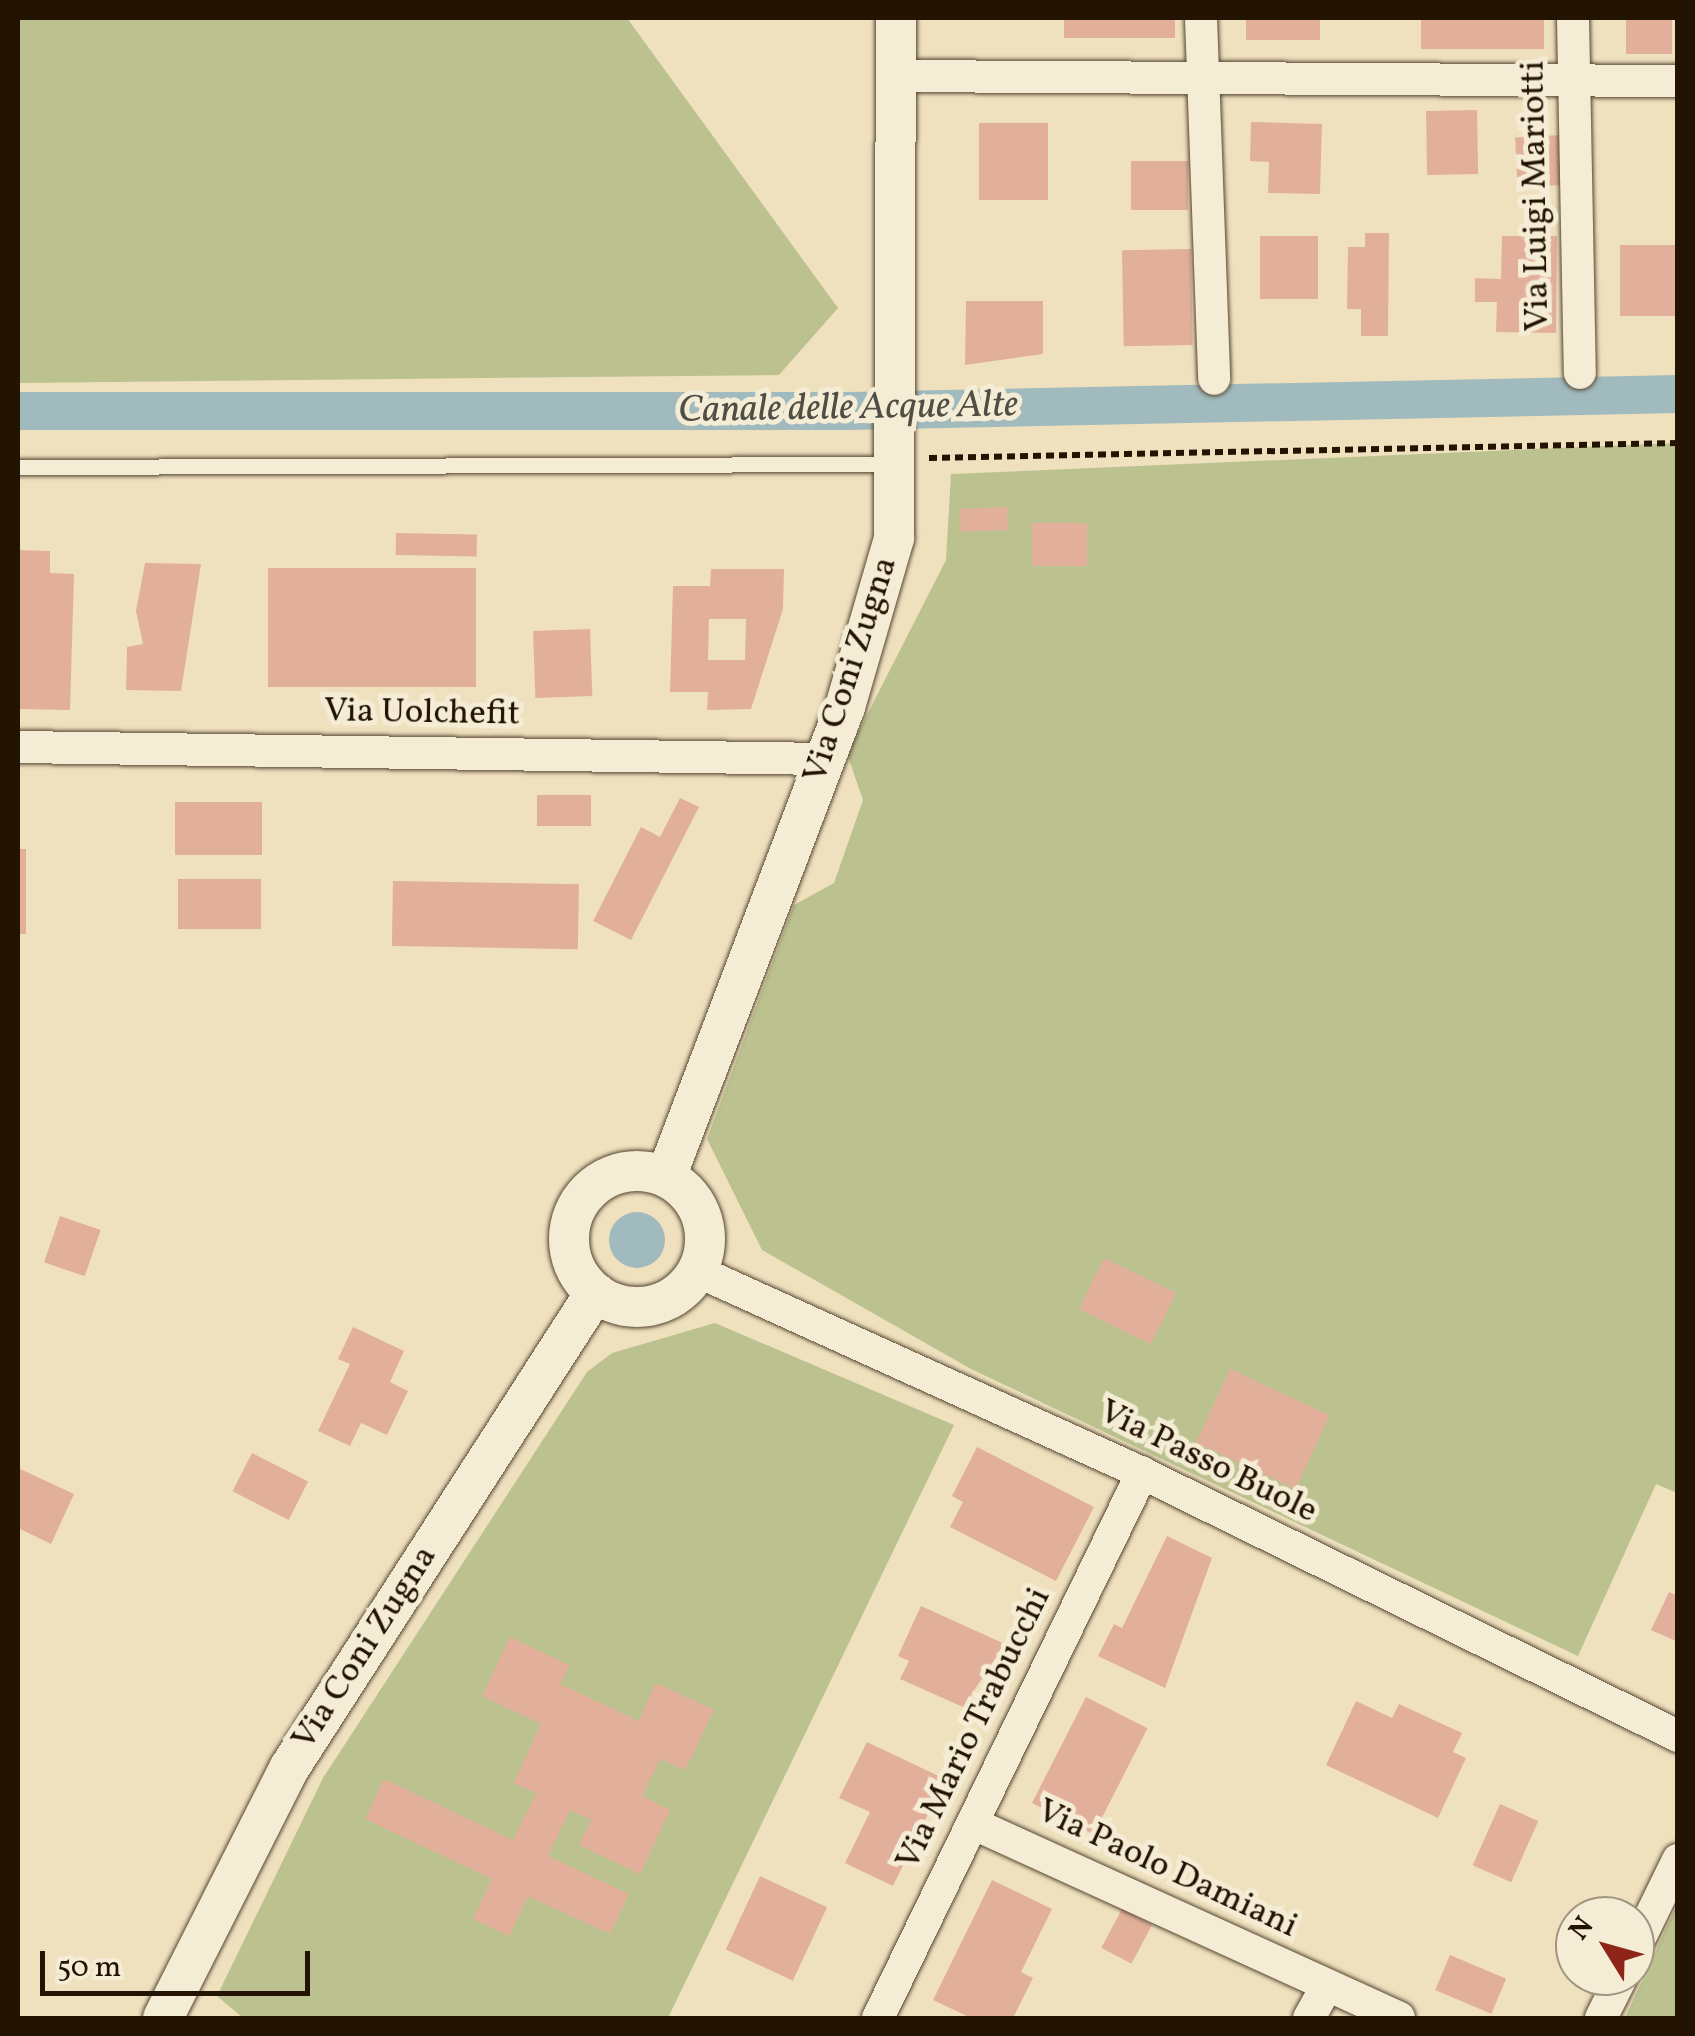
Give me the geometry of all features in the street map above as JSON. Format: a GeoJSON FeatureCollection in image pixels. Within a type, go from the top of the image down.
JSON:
{"type":"FeatureCollection","features":[{"type":"Feature","properties":{"kind":"street","name":"Via Coni Zugna"},"geometry":{"type":"LineString","coordinates":[[666,1177],[879,609],[898,464],[901,335],[896,18]]}},
{"type":"Feature","properties":{"kind":"street"},"geometry":{"type":"LineString","coordinates":[[1201,18],[1214,378]]}},
{"type":"Feature","properties":{"kind":"street","name":"Via Luigi Mariotti"},"geometry":{"type":"LineString","coordinates":[[1573,18],[1580,373]]}},
{"type":"Feature","properties":{"kind":"street"},"geometry":{"type":"LineString","coordinates":[[897,76],[1678,81]]}},
{"type":"Feature","properties":{"kind":"street","name":"Via Uolchefit"},"geometry":{"type":"LineString","coordinates":[[18,747],[825,759]]}},
{"type":"Feature","properties":{"kind":"street"},"geometry":{"type":"LineString","coordinates":[[622,1172],[666,1177],[691,1198],[705,1228],[698,1271],[663,1302],[616,1304],[596,1293],[570,1246],[585,1195],[622,1172]]}},
{"type":"Feature","properties":{"kind":"street","name":"Via Passo Buole"},"geometry":{"type":"LineString","coordinates":[[698,1271],[1142,1473],[1678,1736]]}},
{"type":"Feature","properties":{"kind":"street","name":"Via Coni Zugna"},"geometry":{"type":"LineString","coordinates":[[163,2018],[290,1767],[596,1293]]}},
{"type":"Feature","properties":{"kind":"street","name":"Via Mario Trabucchi"},"geometry":{"type":"LineString","coordinates":[[878,2018],[1142,1473]]}},
{"type":"Feature","properties":{"kind":"street","name":"Via Paolo Damiani"},"geometry":{"type":"LineString","coordinates":[[974,1824],[1399,2018]]}},
{"type":"Feature","properties":{"kind":"street"},"geometry":{"type":"LineString","coordinates":[[1655,1907],[1678,1860]]}},
{"type":"Feature","properties":{"kind":"street"},"geometry":{"type":"LineString","coordinates":[[1309,2018],[1326,1986]]}},
{"type":"Feature","properties":{"kind":"lane"},"geometry":{"type":"LineString","coordinates":[[18,467],[898,464]]}},
{"type":"Feature","properties":{"kind":"path"},"geometry":{"type":"LineString","coordinates":[[898,464],[1331,444],[1678,443]]}},
{"type":"Feature","properties":{"kind":"green space"},"geometry":{"type":"Polygon","coordinates":[[[18,18],[627,18],[838,308],[779,375],[18,383],[18,18]]]}},
{"type":"Feature","properties":{"kind":"green space"},"geometry":{"type":"Polygon","coordinates":[[[1677,443],[1677,1493],[1656,1484],[1578,1656],[971,1369],[762,1250],[707,1139],[794,905],[834,883],[863,800],[847,754],[946,560],[951,474],[1677,443]]]}},
{"type":"Feature","properties":{"kind":"green space"},"geometry":{"type":"Polygon","coordinates":[[[715,1323],[954,1425],[668,2018],[243,2018],[217,1996],[323,1778],[587,1372],[612,1353],[715,1323]]]}},
{"type":"Feature","properties":{"kind":"green space"},"geometry":{"type":"Polygon","coordinates":[[[1677,1905],[1677,2018],[1625,2018],[1635,1996],[1655,1996],[1655,1953],[1677,1905]]]}},
{"type":"Feature","properties":{"kind":"water"},"geometry":{"type":"Polygon","coordinates":[[[637,1212],[657,1220],[665,1240],[657,1260],[637,1268],[617,1260],[609,1240],[617,1220],[637,1212]]]}},
{"type":"Feature","properties":{"kind":"building"},"geometry":{"type":"Polygon","coordinates":[[[1064,18],[1175,18],[1175,38],[1064,38],[1064,18]]]}},
{"type":"Feature","properties":{"kind":"building"},"geometry":{"type":"Polygon","coordinates":[[[1246,18],[1320,18],[1320,40],[1246,40],[1246,18]]]}},
{"type":"Feature","properties":{"kind":"building"},"geometry":{"type":"Polygon","coordinates":[[[1421,18],[1544,18],[1544,49],[1421,49],[1421,18]]]}},
{"type":"Feature","properties":{"kind":"building"},"geometry":{"type":"Polygon","coordinates":[[[1626,18],[1672,18],[1672,54],[1626,54],[1626,18]]]}},
{"type":"Feature","properties":{"kind":"building"},"geometry":{"type":"Polygon","coordinates":[[[1477,110],[1478,174],[1427,175],[1426,111],[1477,110]]]}},
{"type":"Feature","properties":{"kind":"building"},"geometry":{"type":"Polygon","coordinates":[[[1251,122],[1322,124],[1320,194],[1268,193],[1269,162],[1250,161],[1251,122]]]}},
{"type":"Feature","properties":{"kind":"building"},"geometry":{"type":"Polygon","coordinates":[[[979,123],[1048,123],[1048,200],[979,200],[979,123]]]}},
{"type":"Feature","properties":{"kind":"building"},"geometry":{"type":"Polygon","coordinates":[[[1562,135],[1565,185],[1518,187],[1515,137],[1562,135]]]}},
{"type":"Feature","properties":{"kind":"building"},"geometry":{"type":"Polygon","coordinates":[[[1131,161],[1188,161],[1188,210],[1131,210],[1131,161]]]}},
{"type":"Feature","properties":{"kind":"building"},"geometry":{"type":"Polygon","coordinates":[[[1365,233],[1389,233],[1388,336],[1361,336],[1361,309],[1347,309],[1348,247],[1365,247],[1365,233]]]}},
{"type":"Feature","properties":{"kind":"building"},"geometry":{"type":"Polygon","coordinates":[[[1260,236],[1318,236],[1318,299],[1260,299],[1260,236]]]}},
{"type":"Feature","properties":{"kind":"building"},"geometry":{"type":"Polygon","coordinates":[[[1502,236],[1557,236],[1556,333],[1496,332],[1497,302],[1475,302],[1475,278],[1501,279],[1502,236]]]}},
{"type":"Feature","properties":{"kind":"building"},"geometry":{"type":"Polygon","coordinates":[[[1620,245],[1678,245],[1678,316],[1620,316],[1620,245]]]}},
{"type":"Feature","properties":{"kind":"building"},"geometry":{"type":"Polygon","coordinates":[[[1191,249],[1193,345],[1124,346],[1122,250],[1191,249]]]}},
{"type":"Feature","properties":{"kind":"building"},"geometry":{"type":"Polygon","coordinates":[[[966,301],[1043,301],[1043,354],[965,365],[966,301]]]}},
{"type":"Feature","properties":{"kind":"building"},"geometry":{"type":"Polygon","coordinates":[[[1007,507],[1008,530],[961,532],[960,509],[1007,507]]]}},
{"type":"Feature","properties":{"kind":"building"},"geometry":{"type":"Polygon","coordinates":[[[1032,523],[1087,523],[1087,566],[1032,566],[1032,523]]]}},
{"type":"Feature","properties":{"kind":"building"},"geometry":{"type":"Polygon","coordinates":[[[396,533],[477,534],[477,556],[396,555],[396,533]]]}},
{"type":"Feature","properties":{"kind":"building"},"geometry":{"type":"Polygon","coordinates":[[[18,550],[50,551],[50,573],[74,574],[70,710],[18,709],[18,550]]]}},
{"type":"Feature","properties":{"kind":"building"},"geometry":{"type":"Polygon","coordinates":[[[145,563],[201,564],[181,691],[126,690],[127,647],[143,644],[136,611],[145,563]]]}},
{"type":"Feature","properties":{"kind":"building"},"geometry":{"type":"Polygon","coordinates":[[[268,568],[476,568],[476,687],[268,687],[268,568]]]}},
{"type":"Feature","properties":{"kind":"building"},"geometry":{"type":"Polygon","coordinates":[[[711,569],[784,569],[783,609],[751,709],[707,710],[708,692],[670,692],[673,586],[710,586],[711,569]],[[709,619],[708,660],[745,660],[746,619],[709,619]]]}},
{"type":"Feature","properties":{"kind":"building"},"geometry":{"type":"Polygon","coordinates":[[[590,629],[592,696],[535,698],[533,631],[590,629]]]}},
{"type":"Feature","properties":{"kind":"building"},"geometry":{"type":"Polygon","coordinates":[[[537,795],[591,795],[591,826],[537,826],[537,795]]]}},
{"type":"Feature","properties":{"kind":"building"},"geometry":{"type":"Polygon","coordinates":[[[680,798],[699,807],[631,940],[593,921],[641,827],[660,837],[680,798]]]}},
{"type":"Feature","properties":{"kind":"building"},"geometry":{"type":"Polygon","coordinates":[[[175,802],[262,802],[262,855],[175,855],[175,802]]]}},
{"type":"Feature","properties":{"kind":"building"},"geometry":{"type":"Polygon","coordinates":[[[18,849],[26,849],[26,934],[18,934],[18,849]]]}},
{"type":"Feature","properties":{"kind":"building"},"geometry":{"type":"Polygon","coordinates":[[[178,879],[261,879],[261,929],[178,929],[178,879]]]}},
{"type":"Feature","properties":{"kind":"building"},"geometry":{"type":"Polygon","coordinates":[[[393,881],[579,884],[578,949],[392,946],[393,881]]]}},
{"type":"Feature","properties":{"kind":"building"},"geometry":{"type":"Polygon","coordinates":[[[60,1216],[101,1230],[85,1276],[44,1262],[60,1216]]]}},
{"type":"Feature","properties":{"kind":"building"},"geometry":{"type":"Polygon","coordinates":[[[1104,1258],[1176,1293],[1151,1344],[1079,1309],[1104,1258]]]}},
{"type":"Feature","properties":{"kind":"building"},"geometry":{"type":"Polygon","coordinates":[[[353,1327],[404,1351],[390,1382],[408,1391],[387,1435],[361,1423],[350,1446],[318,1431],[350,1364],[338,1359],[353,1327]]]}},
{"type":"Feature","properties":{"kind":"building"},"geometry":{"type":"Polygon","coordinates":[[[1230,1369],[1330,1415],[1295,1489],[1196,1442],[1230,1369]]]}},
{"type":"Feature","properties":{"kind":"building"},"geometry":{"type":"Polygon","coordinates":[[[977,1447],[1094,1507],[1056,1581],[950,1527],[963,1502],[952,1496],[977,1447]]]}},
{"type":"Feature","properties":{"kind":"building"},"geometry":{"type":"Polygon","coordinates":[[[252,1453],[308,1482],[289,1520],[232,1491],[252,1453]]]}},
{"type":"Feature","properties":{"kind":"building"},"geometry":{"type":"Polygon","coordinates":[[[18,1468],[74,1494],[51,1544],[18,1528],[18,1468]]]}},
{"type":"Feature","properties":{"kind":"building"},"geometry":{"type":"Polygon","coordinates":[[[1167,1536],[1212,1558],[1165,1688],[1098,1656],[1114,1624],[1122,1628],[1167,1536]]]}},
{"type":"Feature","properties":{"kind":"building"},"geometry":{"type":"Polygon","coordinates":[[[1669,1592],[1678,1596],[1678,1657],[1676,1641],[1651,1630],[1669,1592]]]}},
{"type":"Feature","properties":{"kind":"building"},"geometry":{"type":"Polygon","coordinates":[[[921,1606],[1005,1644],[963,1707],[900,1679],[909,1661],[898,1656],[921,1606]]]}},
{"type":"Feature","properties":{"kind":"building"},"geometry":{"type":"Polygon","coordinates":[[[510,1637],[569,1665],[560,1684],[639,1721],[656,1683],[714,1710],[685,1770],[660,1759],[642,1796],[670,1810],[640,1874],[579,1845],[591,1820],[570,1810],[548,1856],[629,1894],[610,1934],[528,1896],[509,1936],[473,1919],[492,1879],[365,1819],[384,1779],[513,1840],[536,1793],[514,1783],[541,1724],[482,1696],[510,1637]]]}},
{"type":"Feature","properties":{"kind":"building"},"geometry":{"type":"Polygon","coordinates":[[[1086,1697],[1147,1728],[1093,1834],[1032,1803],[1086,1697]]]}},
{"type":"Feature","properties":{"kind":"building"},"geometry":{"type":"Polygon","coordinates":[[[1356,1701],[1392,1718],[1399,1704],[1462,1733],[1453,1752],[1466,1758],[1438,1818],[1326,1765],[1356,1701]]]}},
{"type":"Feature","properties":{"kind":"building"},"geometry":{"type":"Polygon","coordinates":[[[867,1742],[945,1779],[893,1886],[845,1863],[870,1812],[839,1798],[867,1742]]]}},
{"type":"Feature","properties":{"kind":"building"},"geometry":{"type":"Polygon","coordinates":[[[1500,1804],[1538,1821],[1511,1882],[1473,1865],[1500,1804]]]}},
{"type":"Feature","properties":{"kind":"building"},"geometry":{"type":"Polygon","coordinates":[[[760,1876],[827,1907],[793,1981],[726,1949],[760,1876]]]}},
{"type":"Feature","properties":{"kind":"building"},"geometry":{"type":"Polygon","coordinates":[[[992,1880],[1052,1909],[1021,1972],[1033,1978],[1013,2018],[971,2018],[933,2000],[992,1880]]]}},
{"type":"Feature","properties":{"kind":"building"},"geometry":{"type":"Polygon","coordinates":[[[1122,1909],[1152,1925],[1131,1964],[1101,1948],[1122,1909]]]}},
{"type":"Feature","properties":{"kind":"building"},"geometry":{"type":"Polygon","coordinates":[[[1450,1955],[1506,1979],[1491,2014],[1435,1990],[1450,1955]]]}},
{"type":"Feature","properties":{"kind":"waterway","name":"Canale delle Acque Alte"},"geometry":{"type":"LineString","coordinates":[[18,411],[848,411],[1678,394]]}}]}
